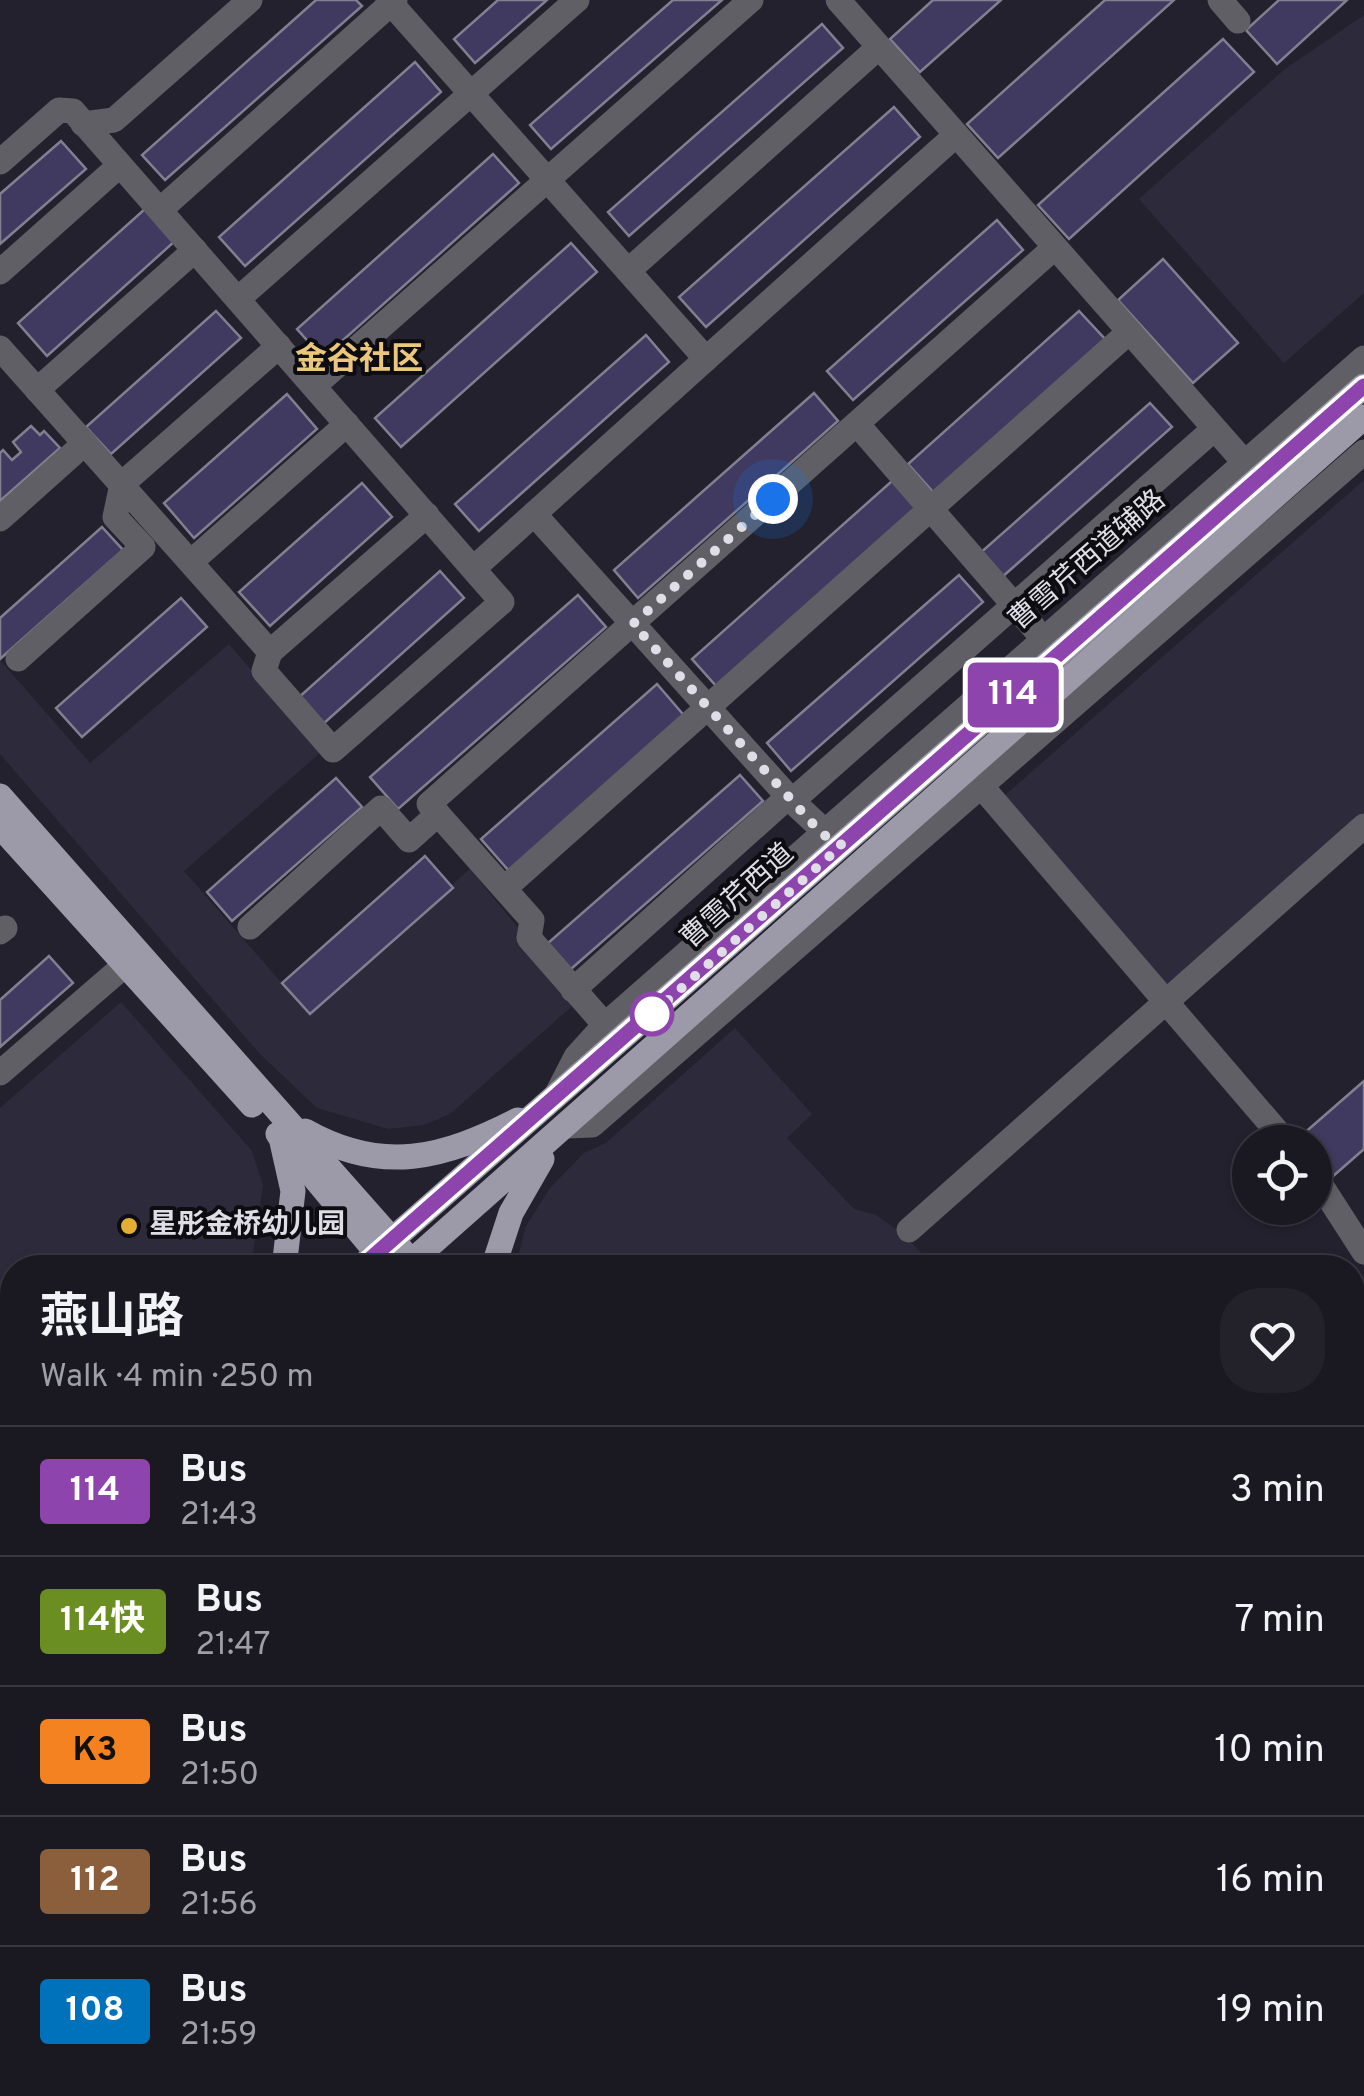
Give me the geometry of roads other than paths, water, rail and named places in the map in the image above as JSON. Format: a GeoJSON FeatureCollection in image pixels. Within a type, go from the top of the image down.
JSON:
{"type":"FeatureCollection","features":[{"type":"Feature","properties":{"kind":"main road","name":"曹雪芹西道"},"geometry":{"type":"LineString","coordinates":[[399,1255],[553,1102],[832,840],[1364,386]]}},
{"type":"Feature","properties":{"kind":"main road","name":"曹雪芹西道"},"geometry":{"type":"LineString","coordinates":[[401,1255],[566,1126],[578,1109],[1364,417]]}},
{"type":"Feature","properties":{"kind":"main road"},"geometry":{"type":"LineString","coordinates":[[0,796],[388,1255]]}},
{"type":"Feature","properties":{"kind":"main road"},"geometry":{"type":"LineString","coordinates":[[0,826],[125,965],[285,1129],[366,1155],[440,1155],[553,1102]]}},
{"type":"Feature","properties":{"kind":"main road"},"geometry":{"type":"LineString","coordinates":[[497,1255],[511,1213],[566,1126]]}},
{"type":"Feature","properties":{"kind":"main road"},"geometry":{"type":"LineString","coordinates":[[285,1129],[292,1192],[285,1255]]}},
{"type":"Feature","properties":{"kind":"street"},"geometry":{"type":"LineString","coordinates":[[83,124],[114,120],[250,0]]}},
{"type":"Feature","properties":{"kind":"street"},"geometry":{"type":"LineString","coordinates":[[238,299],[577,0]]}},
{"type":"Feature","properties":{"kind":"street"},"geometry":{"type":"LineString","coordinates":[[314,386],[751,0]]}},
{"type":"Feature","properties":{"kind":"street"},"geometry":{"type":"LineString","coordinates":[[838,0],[1245,463]]}},
{"type":"Feature","properties":{"kind":"street"},"geometry":{"type":"LineString","coordinates":[[1220,0],[1238,21]]}},
{"type":"Feature","properties":{"kind":"street"},"geometry":{"type":"LineString","coordinates":[[160,210],[392,1],[706,359]]}},
{"type":"Feature","properties":{"kind":"street"},"geometry":{"type":"LineString","coordinates":[[628,271],[879,47]]}},
{"type":"Feature","properties":{"kind":"street"},"geometry":{"type":"LineString","coordinates":[[0,162],[59,110],[73,111],[474,568],[502,602],[332,750],[264,671],[270,652],[427,515]]}},
{"type":"Feature","properties":{"kind":"street"},"geometry":{"type":"LineString","coordinates":[[474,568],[956,135]]}},
{"type":"Feature","properties":{"kind":"street"},"geometry":{"type":"LineString","coordinates":[[0,272],[120,166]]}},
{"type":"Feature","properties":{"kind":"street"},"geometry":{"type":"LineString","coordinates":[[606,1025],[529,938],[532,920],[428,804],[1054,248]]}},
{"type":"Feature","properties":{"kind":"street"},"geometry":{"type":"LineString","coordinates":[[38,390],[195,250]]}},
{"type":"Feature","properties":{"kind":"street"},"geometry":{"type":"LineString","coordinates":[[505,888],[1129,332]]}},
{"type":"Feature","properties":{"kind":"street"},"geometry":{"type":"LineString","coordinates":[[18,659],[143,547],[115,517],[122,484],[278,346]]}},
{"type":"Feature","properties":{"kind":"street","name":"曹雪芹西道辅路"},"geometry":{"type":"LineString","coordinates":[[553,1102],[576,1057],[606,1025],[832,840],[1364,358]]}},
{"type":"Feature","properties":{"kind":"street"},"geometry":{"type":"LineString","coordinates":[[4,360],[38,390],[270,652]]}},
{"type":"Feature","properties":{"kind":"street"},"geometry":{"type":"LineString","coordinates":[[192,562],[347,424]]}},
{"type":"Feature","properties":{"kind":"street"},"geometry":{"type":"LineString","coordinates":[[857,424],[1034,628]]}},
{"type":"Feature","properties":{"kind":"street"},"geometry":{"type":"LineString","coordinates":[[573,990],[1214,429]]}},
{"type":"Feature","properties":{"kind":"street"},"geometry":{"type":"LineString","coordinates":[[0,519],[85,443]]}},
{"type":"Feature","properties":{"kind":"street"},"geometry":{"type":"LineString","coordinates":[[566,1126],[592,1125],[1364,452]]}},
{"type":"Feature","properties":{"kind":"street"},"geometry":{"type":"LineString","coordinates":[[534,514],[790,799],[832,840]]}},
{"type":"Feature","properties":{"kind":"street"},"geometry":{"type":"LineString","coordinates":[[956,776],[982,787],[1271,1125]]}},
{"type":"Feature","properties":{"kind":"street"},"geometry":{"type":"LineString","coordinates":[[250,926],[380,808],[410,840],[438,814]]}},
{"type":"Feature","properties":{"kind":"street"},"geometry":{"type":"LineString","coordinates":[[909,1230],[1364,826]]}},
{"type":"Feature","properties":{"kind":"street"},"geometry":{"type":"LineString","coordinates":[[0,1073],[125,965]]}},
{"type":"Feature","properties":{"kind":"street"},"geometry":{"type":"LineString","coordinates":[[1332,1202],[1364,1252]]}},
{"type":"Feature","properties":{"kind":"place","name":"星彤金桥幼儿园"},"geometry":{"type":"Point","coordinates":[129,1226]}},
{"type":"Feature","properties":{"kind":"district","name":"金谷社区"},"geometry":{"type":"Point","coordinates":[359,361]}}]}
